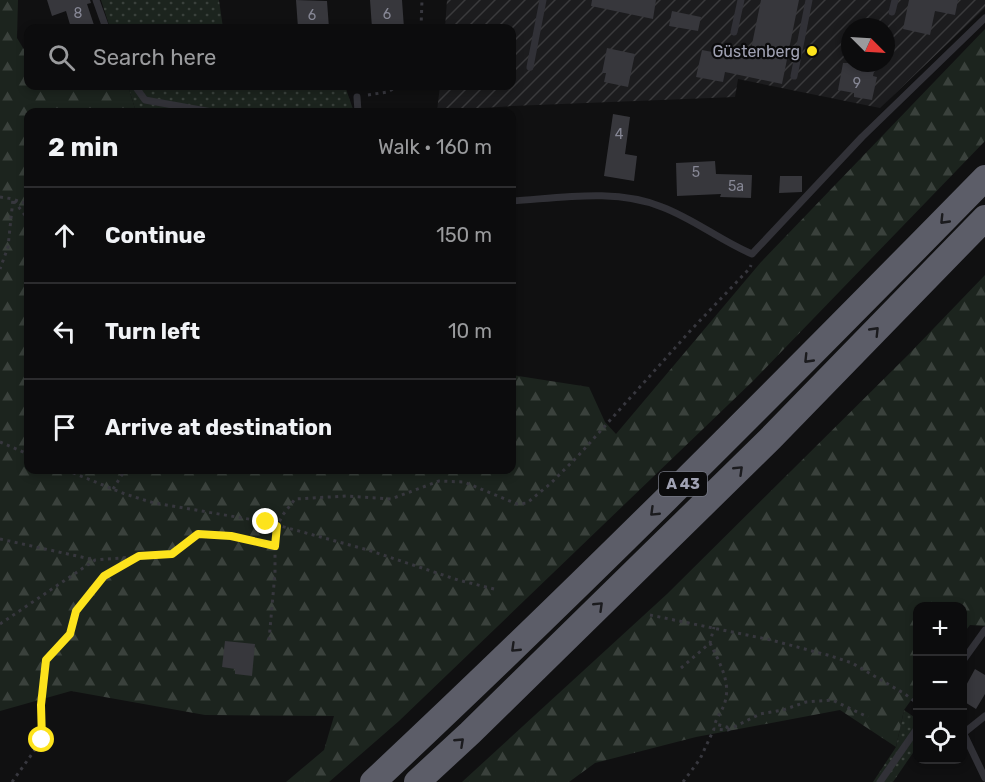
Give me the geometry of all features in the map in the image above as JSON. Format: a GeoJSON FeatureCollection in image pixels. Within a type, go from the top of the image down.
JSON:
{"type":"FeatureCollection","features":[{"type":"Feature","properties":{"kind":"highway","name":"A 43"},"geometry":{"type":"LineString","coordinates":[[373,782],[479,683],[750,418],[985,178]]}},
{"type":"Feature","properties":{"kind":"highway","name":"A 43"},"geometry":{"type":"LineString","coordinates":[[417,782],[771,438],[985,218]]}},
{"type":"Feature","properties":{"kind":"lane"},"geometry":{"type":"LineString","coordinates":[[96,0],[105,24]]}},
{"type":"Feature","properties":{"kind":"lane"},"geometry":{"type":"LineString","coordinates":[[530,67],[543,0]]}},
{"type":"Feature","properties":{"kind":"lane"},"geometry":{"type":"LineString","coordinates":[[734,32],[741,0]]}},
{"type":"Feature","properties":{"kind":"lane"},"geometry":{"type":"LineString","coordinates":[[794,76],[809,0]]}},
{"type":"Feature","properties":{"kind":"lane"},"geometry":{"type":"LineString","coordinates":[[892,12],[895,0]]}},
{"type":"Feature","properties":{"kind":"lane"},"geometry":{"type":"LineString","coordinates":[[516,201],[586,197],[624,198],[660,206],[752,254],[862,137],[985,18]]}},
{"type":"Feature","properties":{"kind":"lane"},"geometry":{"type":"LineString","coordinates":[[138,90],[145,100],[190,108]]}},
{"type":"Feature","properties":{"kind":"lane"},"geometry":{"type":"LineString","coordinates":[[357,97],[358,108]]}},
{"type":"Feature","properties":{"kind":"lane"},"geometry":{"type":"LineString","coordinates":[[967,656],[985,630]]}},
{"type":"Feature","properties":{"kind":"lane"},"geometry":{"type":"LineString","coordinates":[[967,729],[985,716]]}},
{"type":"Feature","properties":{"kind":"lane"},"geometry":{"type":"LineString","coordinates":[[880,782],[913,734]]}},
{"type":"Feature","properties":{"kind":"lane"},"geometry":{"type":"LineString","coordinates":[[967,738],[985,778]]}},
{"type":"Feature","properties":{"kind":"path"},"geometry":{"type":"LineString","coordinates":[[421,24],[422,0]]}},
{"type":"Feature","properties":{"kind":"path"},"geometry":{"type":"LineString","coordinates":[[357,97],[391,90]]}},
{"type":"Feature","properties":{"kind":"path"},"geometry":{"type":"LineString","coordinates":[[0,197],[24,203]]}},
{"type":"Feature","properties":{"kind":"path"},"geometry":{"type":"LineString","coordinates":[[13,200],[24,214]]}},
{"type":"Feature","properties":{"kind":"path"},"geometry":{"type":"LineString","coordinates":[[0,269],[8,246],[13,200]]}},
{"type":"Feature","properties":{"kind":"path"},"geometry":{"type":"LineString","coordinates":[[269,640],[277,526],[295,499],[346,496],[391,499],[439,481],[464,482],[517,504],[527,502],[550,484],[578,456],[750,268],[752,254]]}},
{"type":"Feature","properties":{"kind":"path"},"geometry":{"type":"LineString","coordinates":[[0,442],[24,452]]}},
{"type":"Feature","properties":{"kind":"path"},"geometry":{"type":"LineString","coordinates":[[76,474],[172,508],[260,521],[368,550],[458,580],[494,588]]}},
{"type":"Feature","properties":{"kind":"path"},"geometry":{"type":"LineString","coordinates":[[113,489],[122,474]]}},
{"type":"Feature","properties":{"kind":"path"},"geometry":{"type":"LineString","coordinates":[[0,539],[95,560],[172,554],[198,534],[231,536],[275,546]]}},
{"type":"Feature","properties":{"kind":"path"},"geometry":{"type":"LineString","coordinates":[[12,782],[42,740],[41,705],[46,660],[70,634],[76,611],[104,576],[139,556]]}},
{"type":"Feature","properties":{"kind":"path"},"geometry":{"type":"LineString","coordinates":[[0,624],[95,560]]}},
{"type":"Feature","properties":{"kind":"path"},"geometry":{"type":"LineString","coordinates":[[650,615],[771,640],[852,663],[913,701]]}},
{"type":"Feature","properties":{"kind":"path"},"geometry":{"type":"LineString","coordinates":[[681,668],[710,643],[714,627]]}},
{"type":"Feature","properties":{"kind":"path"},"geometry":{"type":"LineString","coordinates":[[710,643],[726,679],[728,690],[715,724],[727,727],[728,730]]}},
{"type":"Feature","properties":{"kind":"path"},"geometry":{"type":"LineString","coordinates":[[683,782],[700,759],[714,729],[728,730],[760,714],[783,710],[806,702],[832,700],[868,717]]}},
{"type":"Feature","properties":{"kind":"shaded area"},"geometry":{"type":"Polygon","coordinates":[[[447,0],[985,0],[985,8],[880,108],[738,79],[735,97],[437,108],[440,90],[516,90],[516,24],[445,24],[447,0]]]}},
{"type":"Feature","properties":{"kind":"green space"},"geometry":{"type":"Polygon","coordinates":[[[0,0],[18,0],[17,38],[24,49],[24,90],[129,90],[135,108],[24,108],[24,474],[516,474],[516,376],[589,387],[605,422],[616,434],[761,262],[985,29],[985,141],[754,380],[399,721],[329,782],[286,782],[324,750],[334,716],[205,715],[71,691],[0,711],[0,0]]]}},
{"type":"Feature","properties":{"kind":"green space"},"geometry":{"type":"Polygon","coordinates":[[[101,0],[219,0],[222,24],[109,24],[101,0]]]}},
{"type":"Feature","properties":{"kind":"green space"},"geometry":{"type":"Polygon","coordinates":[[[129,90],[346,90],[353,108],[135,108],[129,90]]]}},
{"type":"Feature","properties":{"kind":"green space"},"geometry":{"type":"Polygon","coordinates":[[[985,275],[985,626],[970,625],[967,629],[967,602],[913,602],[913,698],[904,710],[896,747],[840,710],[696,737],[595,763],[569,782],[462,782],[667,594],[908,355],[985,275]]]}},
{"type":"Feature","properties":{"kind":"green space"},"geometry":{"type":"Polygon","coordinates":[[[904,710],[913,716],[913,753],[893,782],[873,782],[896,747],[904,710]]]}},
{"type":"Feature","properties":{"kind":"building"},"geometry":{"type":"Polygon","coordinates":[[[47,0],[90,0],[91,3],[87,4],[94,24],[70,24],[66,11],[52,16],[47,0]]]}},
{"type":"Feature","properties":{"kind":"building"},"geometry":{"type":"Polygon","coordinates":[[[296,0],[327,1],[329,24],[298,24],[296,0]]]}},
{"type":"Feature","properties":{"kind":"building"},"geometry":{"type":"Polygon","coordinates":[[[370,0],[402,0],[404,24],[372,24],[370,0]]]}},
{"type":"Feature","properties":{"kind":"building"},"geometry":{"type":"Polygon","coordinates":[[[592,0],[656,0],[653,19],[591,6],[592,0]]]}},
{"type":"Feature","properties":{"kind":"building"},"geometry":{"type":"Polygon","coordinates":[[[761,0],[799,0],[782,84],[725,72],[723,82],[696,77],[702,50],[749,59],[761,0]]]}},
{"type":"Feature","properties":{"kind":"building"},"geometry":{"type":"Polygon","coordinates":[[[909,0],[958,0],[955,15],[935,11],[930,35],[903,29],[909,0]]]}},
{"type":"Feature","properties":{"kind":"building"},"geometry":{"type":"Polygon","coordinates":[[[672,11],[701,17],[698,31],[669,26],[672,11]]]}},
{"type":"Feature","properties":{"kind":"building"},"geometry":{"type":"Polygon","coordinates":[[[607,48],[635,54],[628,87],[604,82],[606,73],[602,73],[607,48]]]}},
{"type":"Feature","properties":{"kind":"building"},"geometry":{"type":"Polygon","coordinates":[[[841,72],[874,72],[873,76],[877,77],[872,100],[854,97],[854,93],[838,90],[841,72]]]}},
{"type":"Feature","properties":{"kind":"building"},"geometry":{"type":"Polygon","coordinates":[[[613,114],[630,117],[625,154],[637,156],[634,181],[604,176],[613,114]]]}},
{"type":"Feature","properties":{"kind":"building"},"geometry":{"type":"Polygon","coordinates":[[[715,161],[716,174],[752,175],[751,198],[720,197],[721,194],[677,196],[676,163],[715,161]]]}},
{"type":"Feature","properties":{"kind":"building"},"geometry":{"type":"Polygon","coordinates":[[[780,176],[802,176],[802,192],[779,193],[780,176]]]}},
{"type":"Feature","properties":{"kind":"building"},"geometry":{"type":"Polygon","coordinates":[[[225,641],[255,644],[252,676],[235,674],[235,669],[222,667],[225,641]]]}},
{"type":"Feature","properties":{"kind":"building"},"geometry":{"type":"Polygon","coordinates":[[[975,669],[985,675],[985,694],[976,709],[967,703],[967,684],[975,669]]]}},
{"type":"Feature","properties":{"kind":"place","name":"Güstenberg"},"geometry":{"type":"Point","coordinates":[812,51]}},
{"type":"Feature","properties":{"kind":"route"},"geometry":{"type":"LineString","coordinates":[[42,740],[41,705],[46,660],[70,634],[76,611],[104,576],[139,556],[172,554],[198,534],[231,536],[275,546],[277,526],[266,522]]}}]}
